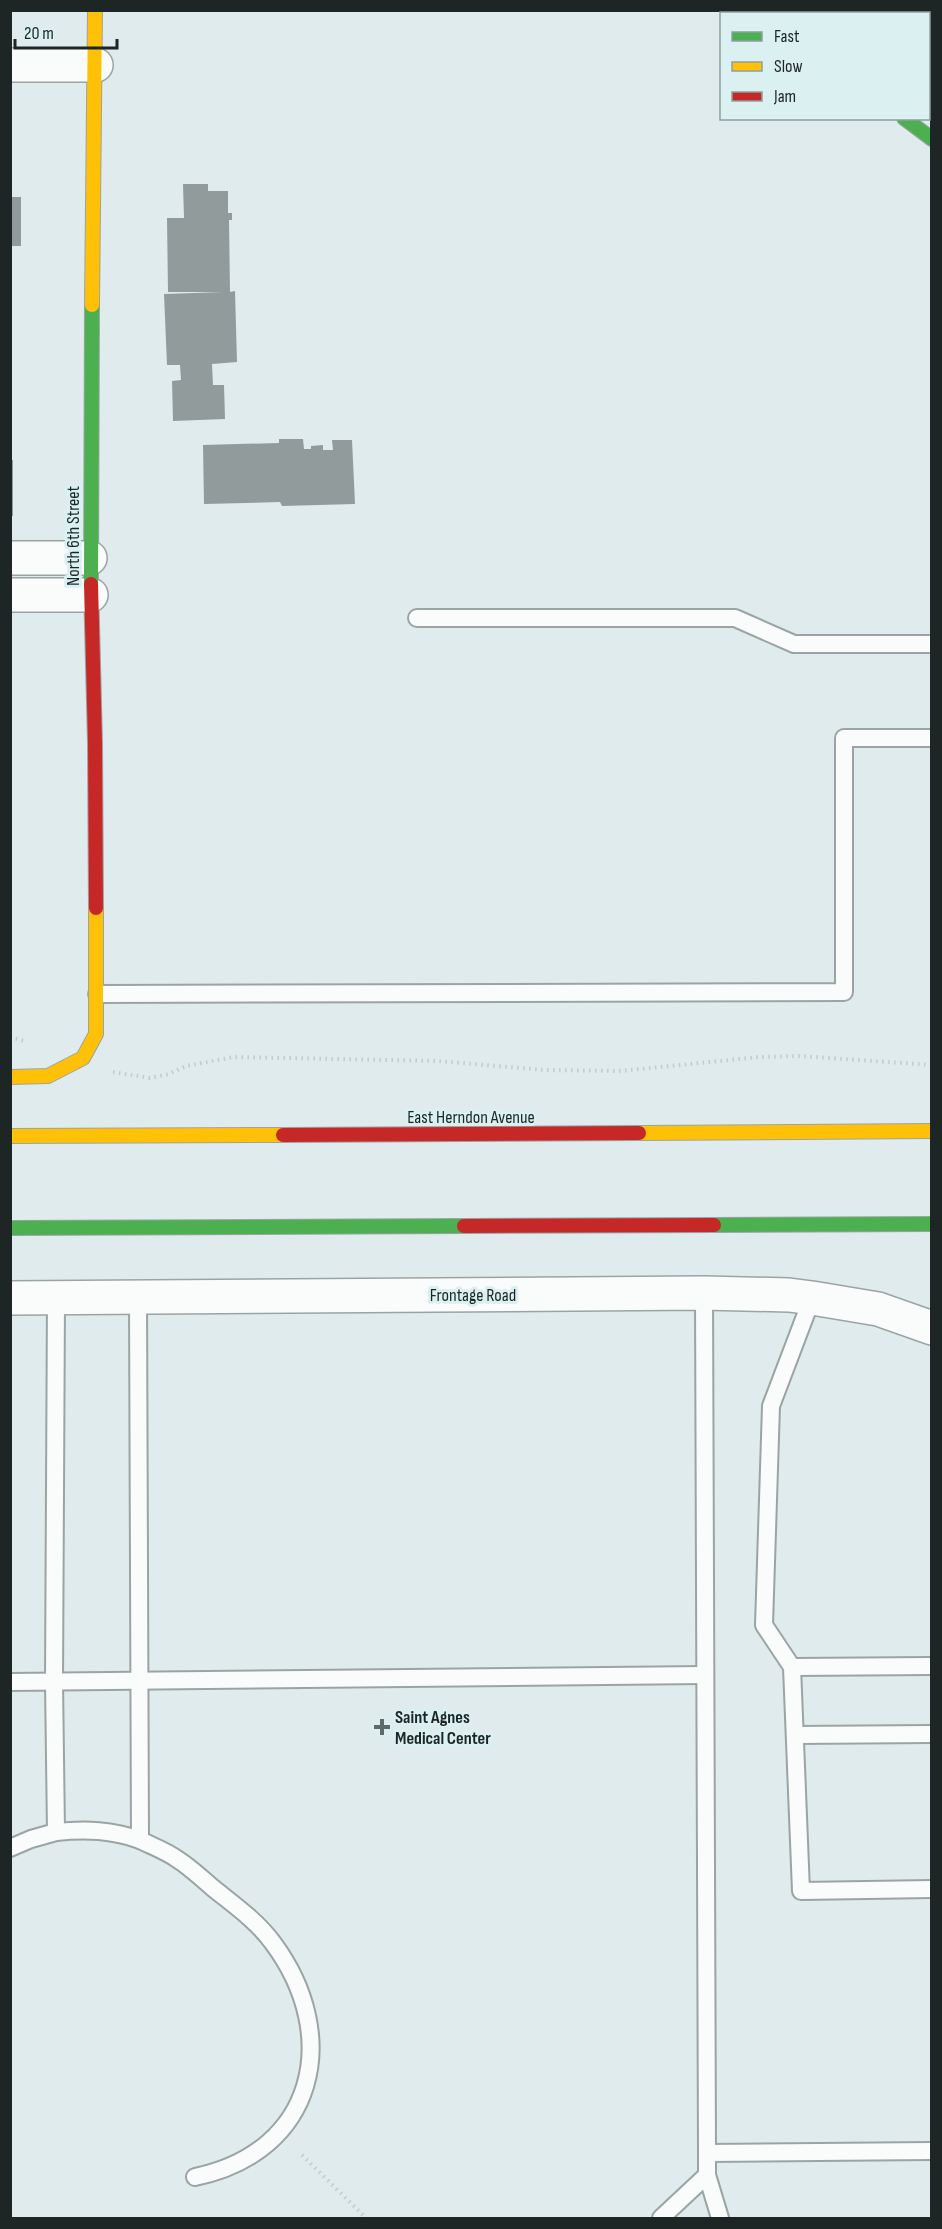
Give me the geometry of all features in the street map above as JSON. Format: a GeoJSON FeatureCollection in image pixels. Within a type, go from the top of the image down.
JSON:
{"type":"FeatureCollection","features":[{"type":"Feature","properties":{"kind":"main road","name":"North 6th Street"},"geometry":{"type":"LineString","coordinates":[[83,1058],[96,1034],[97,994],[90,558],[95,10]]}},
{"type":"Feature","properties":{"kind":"main road"},"geometry":{"type":"LineString","coordinates":[[907,120],[932,139]]}},
{"type":"Feature","properties":{"kind":"main road"},"geometry":{"type":"LineString","coordinates":[[10,1077],[48,1076],[83,1058]]}},
{"type":"Feature","properties":{"kind":"main road","name":"East Herndon Avenue"},"geometry":{"type":"LineString","coordinates":[[10,1136],[932,1131]]}},
{"type":"Feature","properties":{"kind":"main road"},"geometry":{"type":"LineString","coordinates":[[10,1228],[932,1224]]}},
{"type":"Feature","properties":{"kind":"street"},"geometry":{"type":"LineString","coordinates":[[10,65],[96,65]]}},
{"type":"Feature","properties":{"kind":"street"},"geometry":{"type":"LineString","coordinates":[[10,558],[90,558]]}},
{"type":"Feature","properties":{"kind":"street"},"geometry":{"type":"LineString","coordinates":[[10,595],[91,595]]}},
{"type":"Feature","properties":{"kind":"street","name":"Frontage Road"},"geometry":{"type":"LineString","coordinates":[[10,1298],[704,1293],[789,1295],[878,1309],[932,1328]]}},
{"type":"Feature","properties":{"kind":"lane"},"geometry":{"type":"LineString","coordinates":[[417,618],[735,618],[794,644],[932,645]]}},
{"type":"Feature","properties":{"kind":"lane"},"geometry":{"type":"LineString","coordinates":[[97,994],[844,992],[844,738],[932,738]]}},
{"type":"Feature","properties":{"kind":"lane"},"geometry":{"type":"LineString","coordinates":[[704,1293],[707,2175],[720,2218]]}},
{"type":"Feature","properties":{"kind":"lane"},"geometry":{"type":"LineString","coordinates":[[56,1298],[54,1682],[56,1832]]}},
{"type":"Feature","properties":{"kind":"lane"},"geometry":{"type":"LineString","coordinates":[[138,1298],[140,1840]]}},
{"type":"Feature","properties":{"kind":"lane"},"geometry":{"type":"LineString","coordinates":[[812,1298],[771,1406],[764,1625],[792,1667],[801,1891],[932,1890]]}},
{"type":"Feature","properties":{"kind":"lane"},"geometry":{"type":"LineString","coordinates":[[792,1667],[932,1666]]}},
{"type":"Feature","properties":{"kind":"lane"},"geometry":{"type":"LineString","coordinates":[[10,1682],[705,1675]]}},
{"type":"Feature","properties":{"kind":"lane"},"geometry":{"type":"LineString","coordinates":[[795,1735],[932,1734]]}},
{"type":"Feature","properties":{"kind":"lane"},"geometry":{"type":"LineString","coordinates":[[10,1848],[56,1832],[98,1830],[120,1833],[140,1840],[177,1858],[261,1928],[286,1964],[304,2005],[309,2027],[309,2074],[300,2099],[289,2123],[268,2144],[220,2172],[195,2177]]}},
{"type":"Feature","properties":{"kind":"lane"},"geometry":{"type":"LineString","coordinates":[[707,2153],[932,2151]]}},
{"type":"Feature","properties":{"kind":"lane"},"geometry":{"type":"LineString","coordinates":[[661,2218],[707,2175]]}},
{"type":"Feature","properties":{"kind":"path"},"geometry":{"type":"LineString","coordinates":[[83,1058],[115,1074],[150,1078],[170,1074],[186,1066],[234,1057],[438,1061],[544,1070],[621,1071],[759,1057],[800,1056],[932,1065]]}},
{"type":"Feature","properties":{"kind":"path"},"geometry":{"type":"LineString","coordinates":[[302,2155],[366,2218]]}},
{"type":"Feature","properties":{"kind":"building"},"geometry":{"type":"Polygon","coordinates":[[[183,184],[208,184],[208,191],[228,191],[228,213],[232,213],[232,220],[229,220],[230,292],[235,291],[237,362],[212,364],[213,385],[224,385],[225,419],[173,421],[172,381],[181,380],[180,365],[167,365],[164,294],[223,292],[168,292],[167,218],[184,218],[183,184]]]}},
{"type":"Feature","properties":{"kind":"building"},"geometry":{"type":"Polygon","coordinates":[[[10,197],[21,197],[21,246],[10,246],[10,197]]]}},
{"type":"Feature","properties":{"kind":"building"},"geometry":{"type":"Polygon","coordinates":[[[279,439],[303,439],[304,449],[323,445],[323,450],[333,450],[332,440],[352,440],[355,504],[282,506],[280,502],[204,504],[203,445],[279,443],[279,439]]]}},
{"type":"Feature","properties":{"kind":"building"},"geometry":{"type":"Polygon","coordinates":[[[10,460],[13,460],[13,516],[10,516],[10,460]]]}},
{"type":"Feature","properties":{"kind":"traffic: fast"},"geometry":{"type":"LineString","coordinates":[[907,120],[932,139]]}},
{"type":"Feature","properties":{"kind":"traffic: fast"},"geometry":{"type":"LineString","coordinates":[[91,584],[92,305]]}},
{"type":"Feature","properties":{"kind":"traffic: fast"},"geometry":{"type":"LineString","coordinates":[[714,1225],[932,1224]]}},
{"type":"Feature","properties":{"kind":"traffic: fast"},"geometry":{"type":"LineString","coordinates":[[10,1228],[464,1226]]}},
{"type":"Feature","properties":{"kind":"traffic: slow"},"geometry":{"type":"LineString","coordinates":[[92,305],[95,10]]}},
{"type":"Feature","properties":{"kind":"traffic: slow"},"geometry":{"type":"LineString","coordinates":[[10,1077],[48,1076],[83,1058],[96,1034],[96,908]]}},
{"type":"Feature","properties":{"kind":"traffic: slow"},"geometry":{"type":"LineString","coordinates":[[639,1133],[932,1131]]}},
{"type":"Feature","properties":{"kind":"traffic: slow"},"geometry":{"type":"LineString","coordinates":[[10,1136],[283,1135]]}},
{"type":"Feature","properties":{"kind":"traffic: jam"},"geometry":{"type":"LineString","coordinates":[[91,584],[96,908]]}},
{"type":"Feature","properties":{"kind":"traffic: jam"},"geometry":{"type":"LineString","coordinates":[[283,1135],[639,1133]]}},
{"type":"Feature","properties":{"kind":"traffic: jam"},"geometry":{"type":"LineString","coordinates":[[464,1226],[714,1225]]}},
{"type":"Feature","properties":{"kind":"place","name":"Saint Agnes Medical Center"},"geometry":{"type":"Point","coordinates":[382,1727]}}]}
